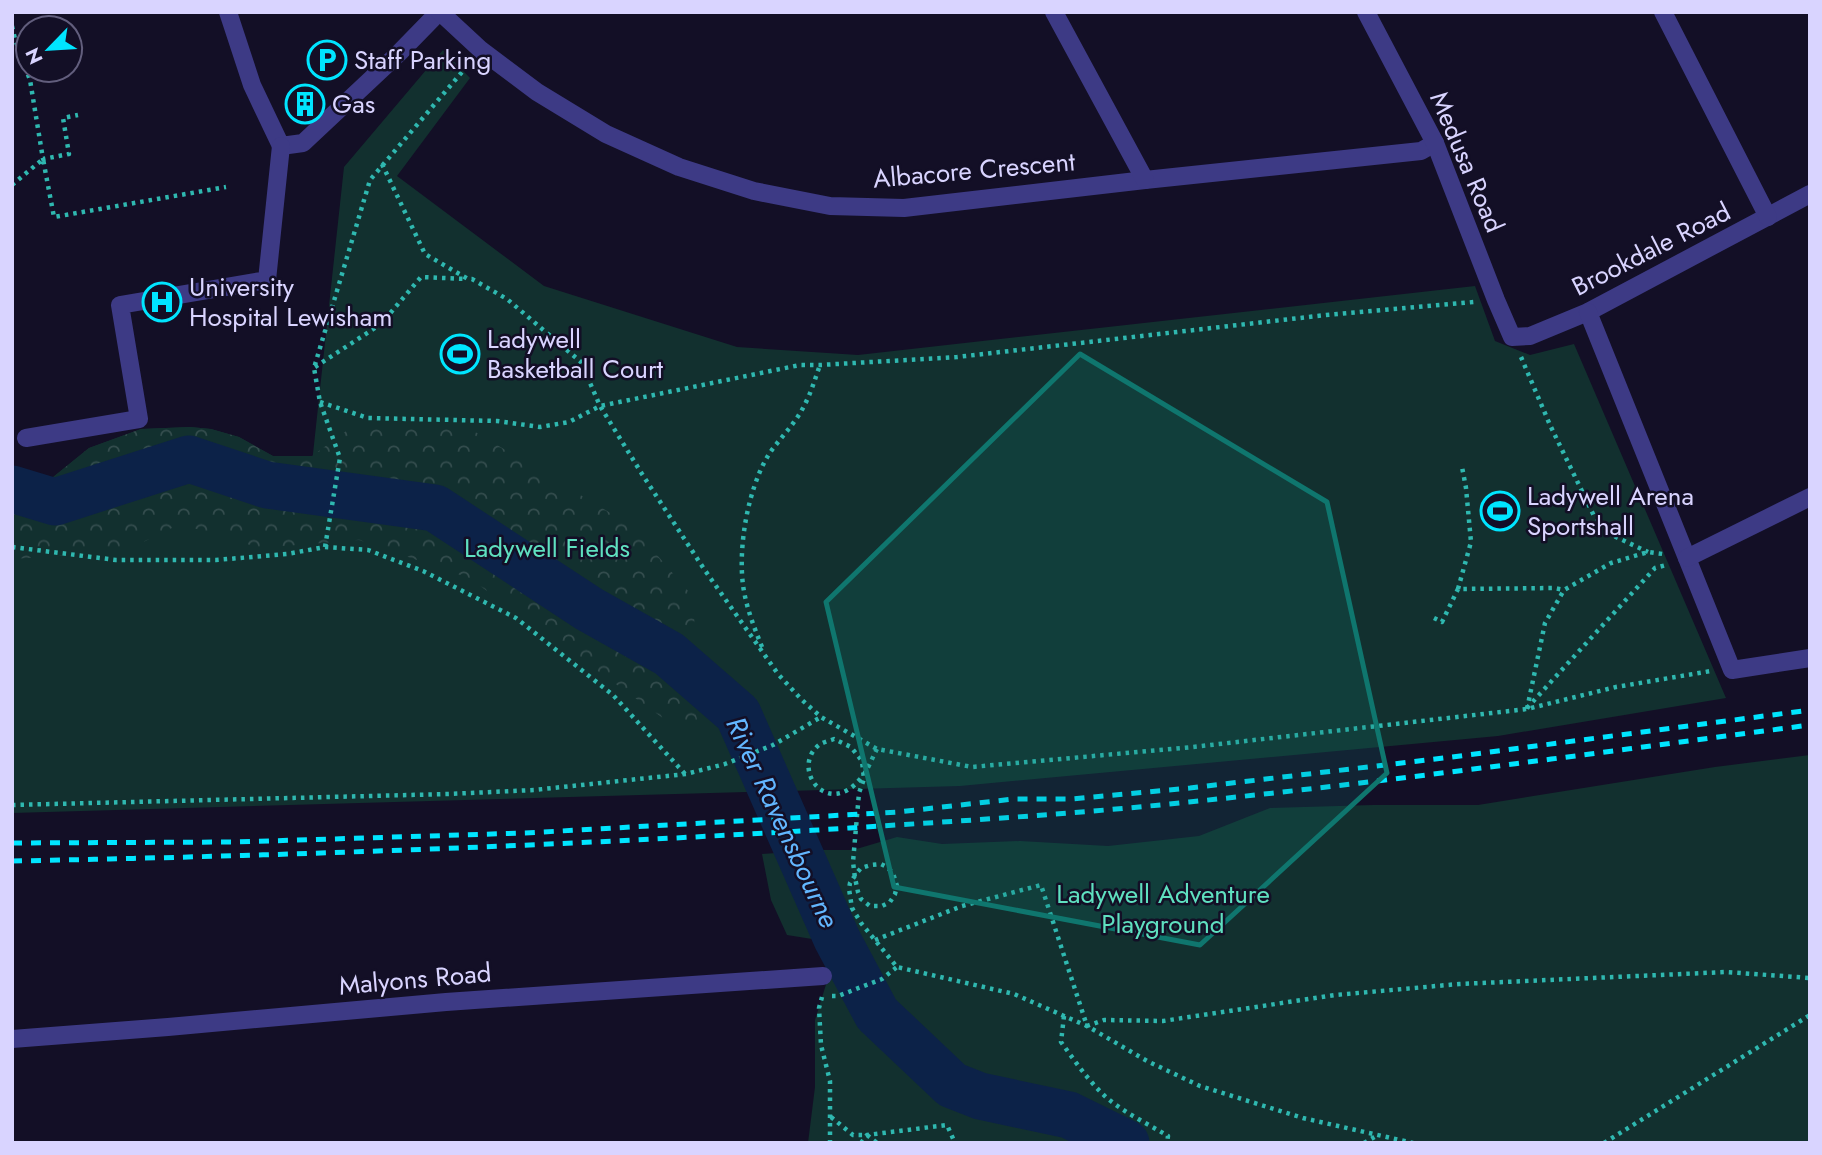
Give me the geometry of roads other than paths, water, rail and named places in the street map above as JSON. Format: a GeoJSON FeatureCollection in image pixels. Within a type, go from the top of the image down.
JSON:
{"type":"FeatureCollection","features":[{"type":"Feature","properties":{"kind":"street"},"geometry":{"type":"LineString","coordinates":[[26,438],[139,419],[120,304],[267,280],[281,146],[252,85],[228,12]]}},
{"type":"Feature","properties":{"kind":"street"},"geometry":{"type":"LineString","coordinates":[[281,146],[303,143],[439,12]]}},
{"type":"Feature","properties":{"kind":"street","name":"Albacore Crescent"},"geometry":{"type":"LineString","coordinates":[[439,12],[481,50],[537,92],[606,134],[679,167],[754,191],[830,206],[904,208],[1420,151],[1435,143]]}},
{"type":"Feature","properties":{"kind":"street"},"geometry":{"type":"LineString","coordinates":[[1054,12],[1145,180]]}},
{"type":"Feature","properties":{"kind":"street","name":"Medusa Road"},"geometry":{"type":"LineString","coordinates":[[1366,12],[1435,143],[1512,337]]}},
{"type":"Feature","properties":{"kind":"street"},"geometry":{"type":"LineString","coordinates":[[1663,12],[1768,217]]}},
{"type":"Feature","properties":{"kind":"street","name":"Brookdale Road"},"geometry":{"type":"LineString","coordinates":[[1512,337],[1530,337],[1588,312],[1810,194]]}},
{"type":"Feature","properties":{"kind":"street"},"geometry":{"type":"LineString","coordinates":[[1588,312],[1732,670],[1810,658]]}},
{"type":"Feature","properties":{"kind":"street"},"geometry":{"type":"LineString","coordinates":[[1687,558],[1810,497]]}},
{"type":"Feature","properties":{"kind":"street","name":"Malyons Road"},"geometry":{"type":"LineString","coordinates":[[12,1039],[446,1002],[823,975]]}},
{"type":"Feature","properties":{"kind":"waterway","name":"River Ravensbourne"},"geometry":{"type":"LineString","coordinates":[[12,489],[55,502],[189,459],[267,485],[435,508],[589,609],[669,654],[738,714],[837,939],[877,1014],[952,1085],[980,1096],[1069,1115],[1126,1143]]}},
{"type":"Feature","properties":{"kind":"railway"},"geometry":{"type":"LineString","coordinates":[[12,843],[234,842],[525,833],[898,812],[1014,799],[1071,799],[1190,788],[1810,710]]}},
{"type":"Feature","properties":{"kind":"railway"},"geometry":{"type":"LineString","coordinates":[[12,861],[516,846],[1050,814],[1344,785],[1810,725]]}},
{"type":"Feature","properties":{"kind":"place","name":"Staff Parking"},"geometry":{"type":"Point","coordinates":[327,60]}},
{"type":"Feature","properties":{"kind":"place","name":"Gas"},"geometry":{"type":"Point","coordinates":[305,104]}},
{"type":"Feature","properties":{"kind":"place","name":"University Hospital Lewisham"},"geometry":{"type":"Point","coordinates":[162,302]}},
{"type":"Feature","properties":{"kind":"place","name":"Ladywell Basketball Court"},"geometry":{"type":"Point","coordinates":[460,354]}},
{"type":"Feature","properties":{"kind":"place","name":"Ladywell Arena Sportshall"},"geometry":{"type":"Point","coordinates":[1500,511]}},
{"type":"Feature","properties":{"kind":"park label","name":"Ladywell Fields"},"geometry":{"type":"Point","coordinates":[547,548]}},
{"type":"Feature","properties":{"kind":"park label","name":"Ladywell Adventure Playground"},"geometry":{"type":"Point","coordinates":[1163,909]}}]}
